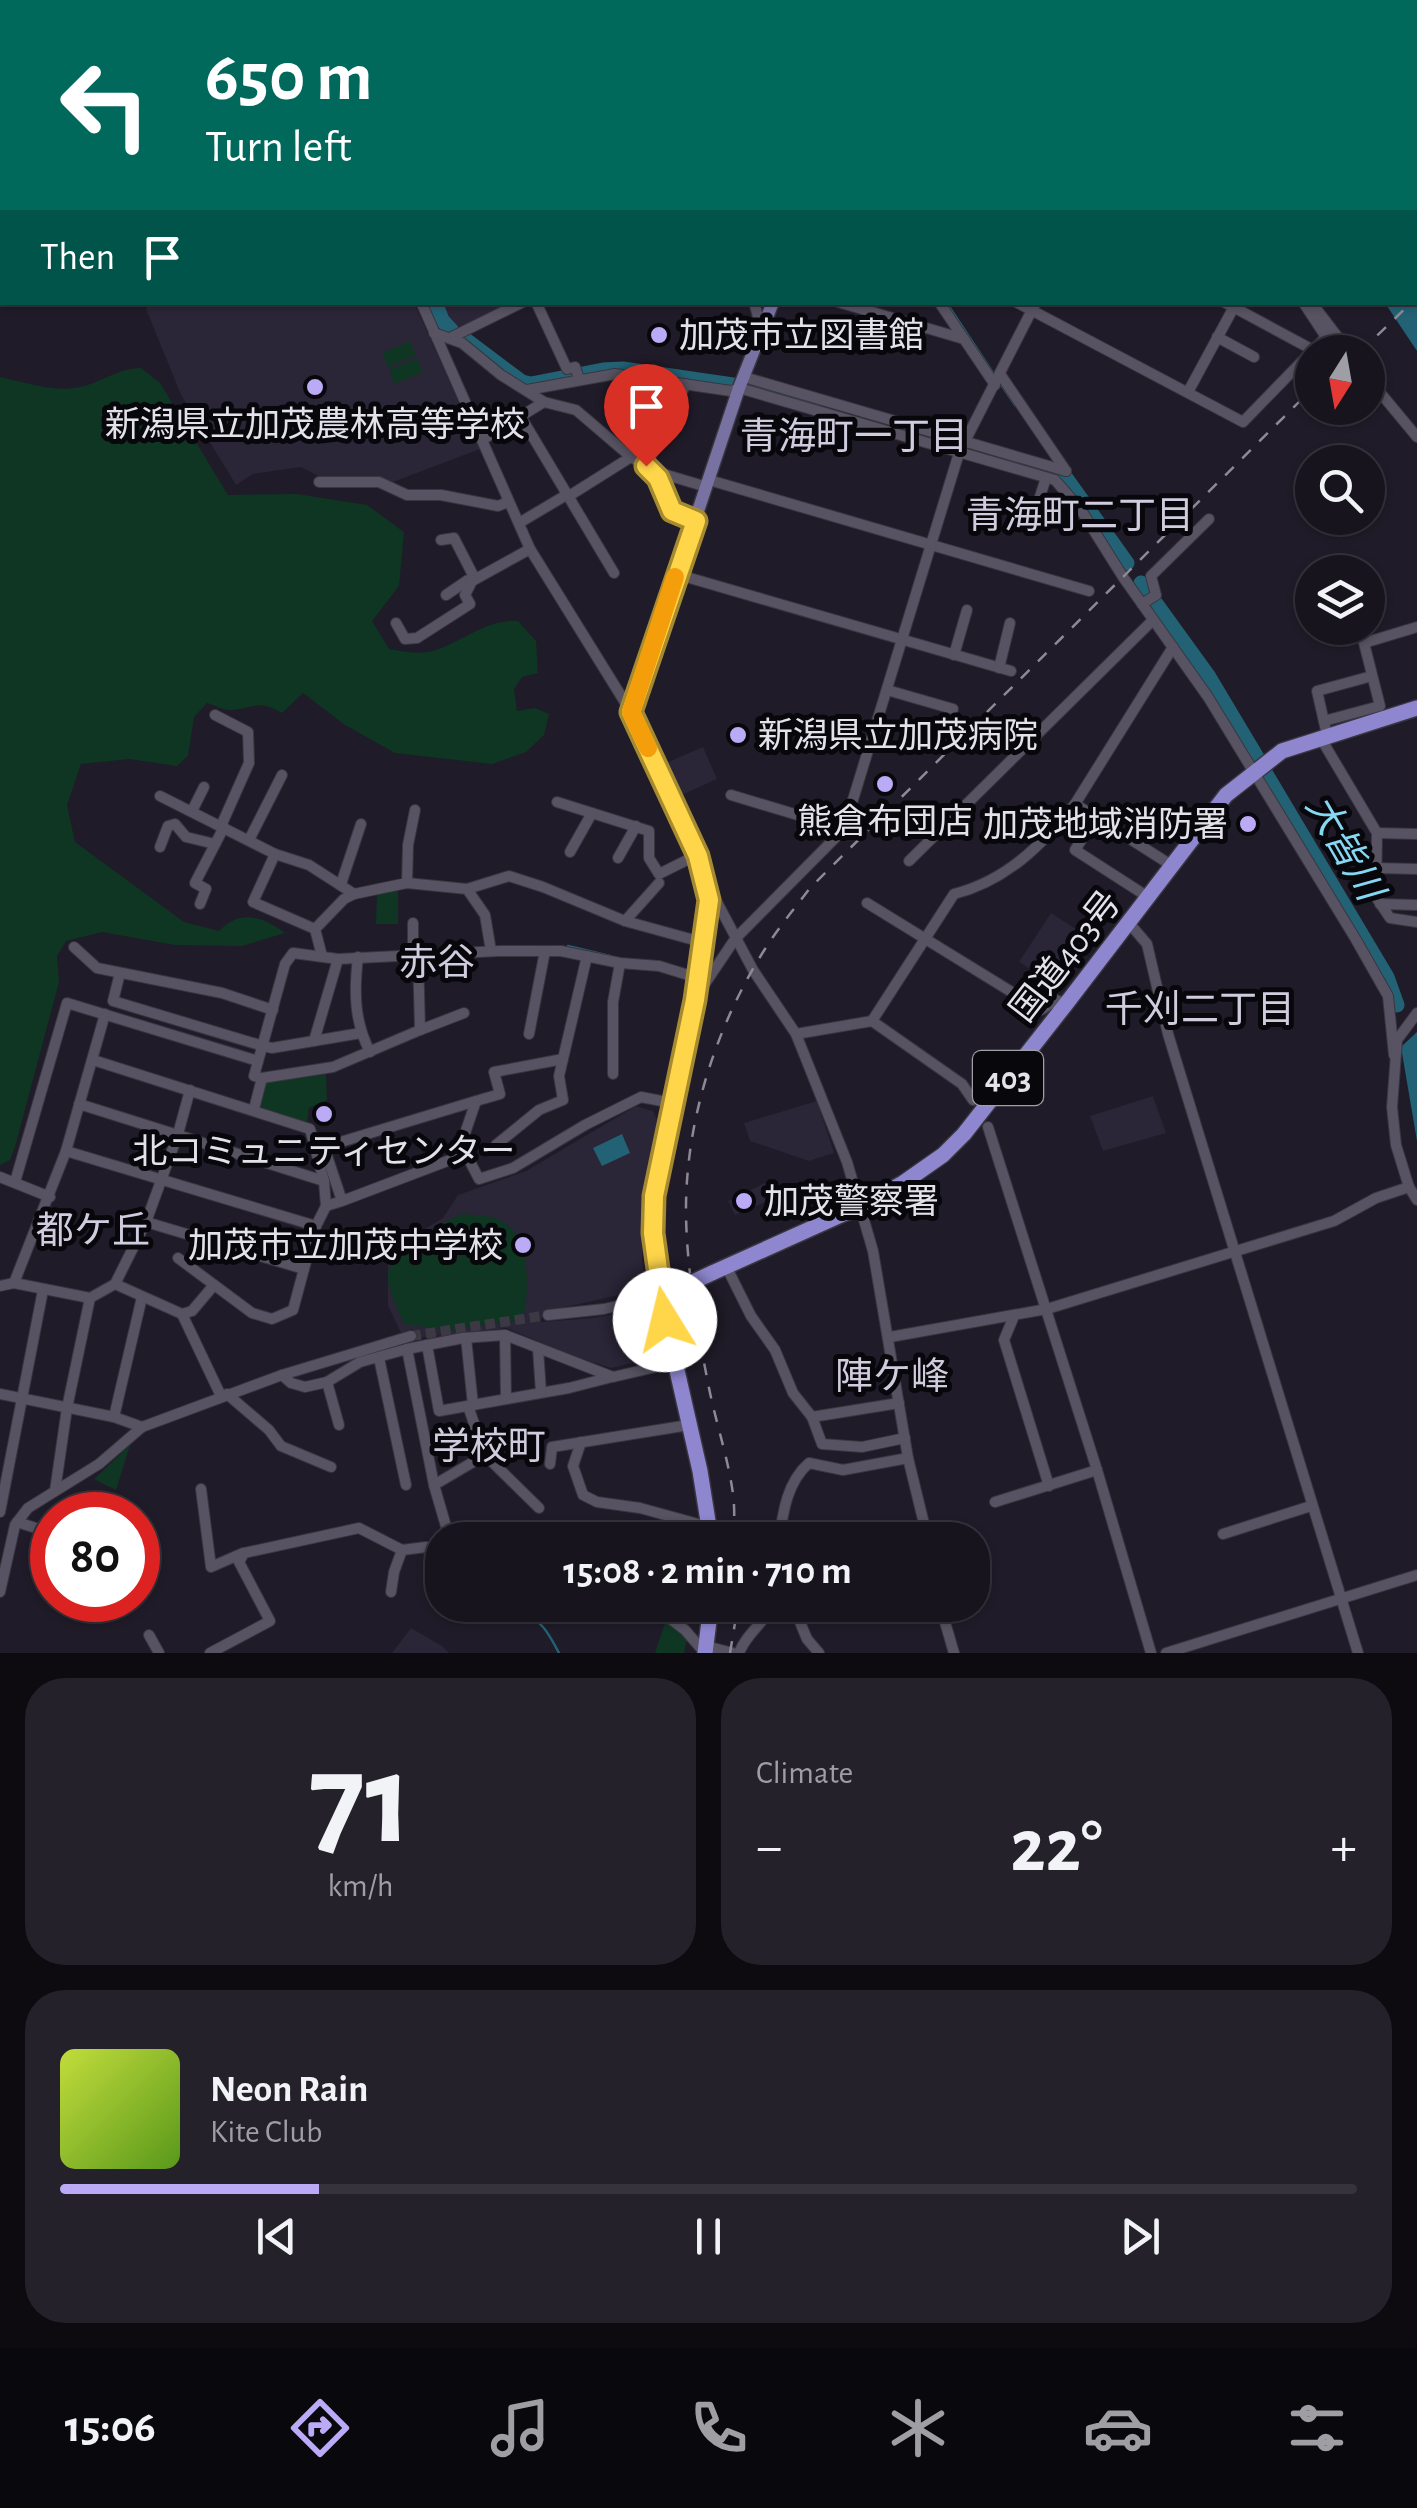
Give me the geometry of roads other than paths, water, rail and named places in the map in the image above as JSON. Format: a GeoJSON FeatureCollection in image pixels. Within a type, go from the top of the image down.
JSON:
{"type":"FeatureCollection","features":[{"type":"Feature","properties":{"kind":"highway","name":"国道403号"},"geometry":{"type":"LineString","coordinates":[[660,1296],[861,1206],[904,1183],[942,1155],[964,1134],[1226,794],[1282,752],[1324,731],[1417,708]]}},
{"type":"Feature","properties":{"kind":"highway"},"geometry":{"type":"LineString","coordinates":[[660,1296],[708,1522]]}},
{"type":"Feature","properties":{"kind":"highway"},"geometry":{"type":"LineString","coordinates":[[705,1651],[709,1622]]}},
{"type":"Feature","properties":{"kind":"main road"},"geometry":{"type":"LineString","coordinates":[[660,1296],[653,1233],[654,1196],[709,915],[706,881],[698,856],[631,712],[771,305]]}},
{"type":"Feature","properties":{"kind":"street"},"geometry":{"type":"LineString","coordinates":[[422,305],[530,549],[631,712]]}},
{"type":"Feature","properties":{"kind":"street"},"geometry":{"type":"LineString","coordinates":[[450,338],[517,305]]}},
{"type":"Feature","properties":{"kind":"street"},"geometry":{"type":"LineString","coordinates":[[537,305],[567,369],[575,367],[579,378]]}},
{"type":"Feature","properties":{"kind":"street"},"geometry":{"type":"LineString","coordinates":[[755,305],[760,328]]}},
{"type":"Feature","properties":{"kind":"street"},"geometry":{"type":"LineString","coordinates":[[848,305],[964,339]]}},
{"type":"Feature","properties":{"kind":"street"},"geometry":{"type":"LineString","coordinates":[[742,382],[959,454],[1050,473],[1066,471],[941,305]]}},
{"type":"Feature","properties":{"kind":"street"},"geometry":{"type":"LineString","coordinates":[[1188,392],[1231,305]]}},
{"type":"Feature","properties":{"kind":"street"},"geometry":{"type":"LineString","coordinates":[[1233,305],[1295,340]]}},
{"type":"Feature","properties":{"kind":"street"},"geometry":{"type":"LineString","coordinates":[[1304,305],[1325,335]]}},
{"type":"Feature","properties":{"kind":"street"},"geometry":{"type":"LineString","coordinates":[[1313,305],[1336,335]]}},
{"type":"Feature","properties":{"kind":"street"},"geometry":{"type":"LineString","coordinates":[[695,1000],[735,939],[844,829],[959,454],[1034,307],[1243,422],[1295,369]]}},
{"type":"Feature","properties":{"kind":"street"},"geometry":{"type":"LineString","coordinates":[[434,333],[450,338],[544,402],[576,410],[658,478],[672,511],[696,521]]}},
{"type":"Feature","properties":{"kind":"street"},"geometry":{"type":"LineString","coordinates":[[1218,337],[1254,357]]}},
{"type":"Feature","properties":{"kind":"street"},"geometry":{"type":"LineString","coordinates":[[527,390],[615,374],[731,391],[742,382]]}},
{"type":"Feature","properties":{"kind":"street"},"geometry":{"type":"LineString","coordinates":[[742,382],[964,442],[1050,473],[1147,600],[1153,620],[1254,773],[1388,996],[1394,1055]]}},
{"type":"Feature","properties":{"kind":"street"},"geometry":{"type":"LineString","coordinates":[[646,466],[686,384]]}},
{"type":"Feature","properties":{"kind":"street"},"geometry":{"type":"LineString","coordinates":[[1385,398],[1417,437]]}},
{"type":"Feature","properties":{"kind":"street"},"geometry":{"type":"LineString","coordinates":[[482,440],[544,402]]}},
{"type":"Feature","properties":{"kind":"street"},"geometry":{"type":"LineString","coordinates":[[524,422],[614,572]]}},
{"type":"Feature","properties":{"kind":"street"},"geometry":{"type":"LineString","coordinates":[[519,523],[631,457]]}},
{"type":"Feature","properties":{"kind":"street"},"geometry":{"type":"LineString","coordinates":[[646,466],[1089,591]]}},
{"type":"Feature","properties":{"kind":"street"},"geometry":{"type":"LineString","coordinates":[[1033,518],[1050,473]]}},
{"type":"Feature","properties":{"kind":"street"},"geometry":{"type":"LineString","coordinates":[[319,482],[379,482],[407,496],[441,495],[498,506],[508,502]]}},
{"type":"Feature","properties":{"kind":"street"},"geometry":{"type":"LineString","coordinates":[[1147,600],[1156,591],[1151,576],[1209,519]]}},
{"type":"Feature","properties":{"kind":"street"},"geometry":{"type":"LineString","coordinates":[[440,540],[454,538],[474,580]]}},
{"type":"Feature","properties":{"kind":"street"},"geometry":{"type":"LineString","coordinates":[[446,595],[530,549]]}},
{"type":"Feature","properties":{"kind":"street"},"geometry":{"type":"LineString","coordinates":[[676,574],[1005,670],[1010,623]]}},
{"type":"Feature","properties":{"kind":"street"},"geometry":{"type":"LineString","coordinates":[[396,623],[406,639],[417,638],[470,604],[466,595],[474,580]]}},
{"type":"Feature","properties":{"kind":"street"},"geometry":{"type":"LineString","coordinates":[[954,655],[967,610]]}},
{"type":"Feature","properties":{"kind":"street"},"geometry":{"type":"LineString","coordinates":[[910,862],[1153,620]]}},
{"type":"Feature","properties":{"kind":"street"},"geometry":{"type":"LineString","coordinates":[[1324,731],[1380,706],[1364,642],[1417,627]]}},
{"type":"Feature","properties":{"kind":"street"},"geometry":{"type":"LineString","coordinates":[[872,1022],[954,894],[975,888],[1027,857],[1075,804],[1174,647]]}},
{"type":"Feature","properties":{"kind":"street"},"geometry":{"type":"LineString","coordinates":[[1372,676],[1318,691],[1324,731],[1376,833],[1376,897],[1390,918],[1417,922]]}},
{"type":"Feature","properties":{"kind":"street"},"geometry":{"type":"LineString","coordinates":[[887,690],[953,709]]}},
{"type":"Feature","properties":{"kind":"street"},"geometry":{"type":"LineString","coordinates":[[200,904],[206,889],[195,883],[250,763],[248,732],[215,715]]}},
{"type":"Feature","properties":{"kind":"street"},"geometry":{"type":"LineString","coordinates":[[249,840],[282,775]]}},
{"type":"Feature","properties":{"kind":"street"},"geometry":{"type":"LineString","coordinates":[[192,812],[204,787]]}},
{"type":"Feature","properties":{"kind":"street"},"geometry":{"type":"LineString","coordinates":[[730,795],[844,829]]}},
{"type":"Feature","properties":{"kind":"street"},"geometry":{"type":"LineString","coordinates":[[160,796],[276,854],[309,865],[354,894]]}},
{"type":"Feature","properties":{"kind":"street"},"geometry":{"type":"LineString","coordinates":[[557,802],[649,831],[647,849],[657,873],[698,856]]}},
{"type":"Feature","properties":{"kind":"street"},"geometry":{"type":"LineString","coordinates":[[1075,804],[1171,865]]}},
{"type":"Feature","properties":{"kind":"street"},"geometry":{"type":"LineString","coordinates":[[407,883],[414,810]]}},
{"type":"Feature","properties":{"kind":"street"},"geometry":{"type":"LineString","coordinates":[[570,852],[592,812]]}},
{"type":"Feature","properties":{"kind":"street"},"geometry":{"type":"LineString","coordinates":[[1096,817],[1075,850],[1148,897]]}},
{"type":"Feature","properties":{"kind":"street"},"geometry":{"type":"LineString","coordinates":[[160,847],[168,826],[175,824],[186,836],[215,844]]}},
{"type":"Feature","properties":{"kind":"street"},"geometry":{"type":"LineString","coordinates":[[341,884],[360,824]]}},
{"type":"Feature","properties":{"kind":"street"},"geometry":{"type":"LineString","coordinates":[[618,858],[636,826]]}},
{"type":"Feature","properties":{"kind":"street"},"geometry":{"type":"LineString","coordinates":[[1376,833],[1417,834]]}},
{"type":"Feature","properties":{"kind":"street"},"geometry":{"type":"LineString","coordinates":[[276,854],[253,902],[315,928]]}},
{"type":"Feature","properties":{"kind":"street"},"geometry":{"type":"LineString","coordinates":[[1376,868],[1417,869]]}},
{"type":"Feature","properties":{"kind":"street"},"geometry":{"type":"LineString","coordinates":[[315,928],[344,898],[354,894],[407,883],[467,889],[509,876],[625,921],[705,943]]}},
{"type":"Feature","properties":{"kind":"street"},"geometry":{"type":"LineString","coordinates":[[706,881],[735,939],[796,1034],[847,1162],[861,1206],[890,1337],[908,1458],[924,1522]]}},
{"type":"Feature","properties":{"kind":"street"},"geometry":{"type":"LineString","coordinates":[[625,921],[659,883]]}},
{"type":"Feature","properties":{"kind":"street"},"geometry":{"type":"LineString","coordinates":[[467,889],[486,914],[491,951]]}},
{"type":"Feature","properties":{"kind":"street"},"geometry":{"type":"LineString","coordinates":[[867,903],[1041,1010],[1056,1000],[1066,1004]]}},
{"type":"Feature","properties":{"kind":"street"},"geometry":{"type":"LineString","coordinates":[[1380,904],[1417,905]]}},
{"type":"Feature","properties":{"kind":"street"},"geometry":{"type":"LineString","coordinates":[[413,923],[420,1030]]}},
{"type":"Feature","properties":{"kind":"street"},"geometry":{"type":"LineString","coordinates":[[1129,923],[1147,944],[1168,1034],[1358,1653]]}},
{"type":"Feature","properties":{"kind":"street"},"geometry":{"type":"LineString","coordinates":[[315,928],[322,956]]}},
{"type":"Feature","properties":{"kind":"street"},"geometry":{"type":"LineString","coordinates":[[74,947],[98,968],[222,993],[273,1010]]}},
{"type":"Feature","properties":{"kind":"street"},"geometry":{"type":"LineString","coordinates":[[529,1034],[545,951]]}},
{"type":"Feature","properties":{"kind":"street"},"geometry":{"type":"LineString","coordinates":[[464,1012],[333,1067],[254,1076],[286,964],[293,952],[338,959],[545,951],[620,964],[659,966],[698,978]]}},
{"type":"Feature","properties":{"kind":"street"},"geometry":{"type":"LineString","coordinates":[[496,1145],[539,1110],[563,1100],[559,1076],[586,956]]}},
{"type":"Feature","properties":{"kind":"street"},"geometry":{"type":"LineString","coordinates":[[358,958],[354,991],[361,1033],[370,1052]]}},
{"type":"Feature","properties":{"kind":"street"},"geometry":{"type":"LineString","coordinates":[[314,1042],[338,959]]}},
{"type":"Feature","properties":{"kind":"street"},"geometry":{"type":"LineString","coordinates":[[613,1074],[613,1002],[620,964]]}},
{"type":"Feature","properties":{"kind":"street"},"geometry":{"type":"LineString","coordinates":[[120,973],[112,1001],[262,1046],[272,1048],[361,1033]]}},
{"type":"Feature","properties":{"kind":"street"},"geometry":{"type":"LineString","coordinates":[[15,1182],[67,1003],[258,1061]]}},
{"type":"Feature","properties":{"kind":"street"},"geometry":{"type":"LineString","coordinates":[[1417,1013],[1396,1040],[1392,1107],[1396,1145],[1417,1200]]}},
{"type":"Feature","properties":{"kind":"street"},"geometry":{"type":"LineString","coordinates":[[14,1284],[66,1151],[105,1014]]}},
{"type":"Feature","properties":{"kind":"street"},"geometry":{"type":"LineString","coordinates":[[796,1034],[872,1022],[962,1084],[973,1100]]}},
{"type":"Feature","properties":{"kind":"street"},"geometry":{"type":"LineString","coordinates":[[342,1201],[324,1148],[500,1094],[494,1072],[563,1059]]}},
{"type":"Feature","properties":{"kind":"street"},"geometry":{"type":"LineString","coordinates":[[93,1060],[310,1129],[324,1180],[326,1206],[316,1226],[293,1310],[272,1319],[252,1313],[178,1258]]}},
{"type":"Feature","properties":{"kind":"street"},"geometry":{"type":"LineString","coordinates":[[254,1109],[262,1078]]}},
{"type":"Feature","properties":{"kind":"street"},"geometry":{"type":"LineString","coordinates":[[0,1286],[14,1284],[90,1298],[115,1284],[163,1182],[190,1090]]}},
{"type":"Feature","properties":{"kind":"street"},"geometry":{"type":"LineString","coordinates":[[476,1101],[462,1139],[480,1180],[514,1168],[640,1098],[672,1103]]}},
{"type":"Feature","properties":{"kind":"street"},"geometry":{"type":"LineString","coordinates":[[79,1104],[324,1180]]}},
{"type":"Feature","properties":{"kind":"street"},"geometry":{"type":"LineString","coordinates":[[988,1127],[1098,1470],[1151,1653]]}},
{"type":"Feature","properties":{"kind":"street"},"geometry":{"type":"LineString","coordinates":[[66,1151],[316,1226]]}},
{"type":"Feature","properties":{"kind":"street"},"geometry":{"type":"LineString","coordinates":[[326,1206],[466,1154]]}},
{"type":"Feature","properties":{"kind":"street"},"geometry":{"type":"LineString","coordinates":[[0,1177],[50,1197]]}},
{"type":"Feature","properties":{"kind":"street"},"geometry":{"type":"LineString","coordinates":[[890,1337],[1047,1309],[1334,1221],[1376,1198],[1409,1186]]}},
{"type":"Feature","properties":{"kind":"street"},"geometry":{"type":"LineString","coordinates":[[146,1222],[304,1269]]}},
{"type":"Feature","properties":{"kind":"street"},"geometry":{"type":"LineString","coordinates":[[719,1269],[774,1350],[793,1393],[812,1417],[822,1444],[862,1447],[905,1438]]}},
{"type":"Feature","properties":{"kind":"street"},"geometry":{"type":"LineString","coordinates":[[115,1284],[182,1314],[224,1395],[281,1446],[331,1466]]}},
{"type":"Feature","properties":{"kind":"street"},"geometry":{"type":"LineString","coordinates":[[182,1314],[192,1311],[214,1285]]}},
{"type":"Feature","properties":{"kind":"street"},"geometry":{"type":"LineString","coordinates":[[0,1512],[43,1290]]}},
{"type":"Feature","properties":{"kind":"street"},"geometry":{"type":"LineString","coordinates":[[548,1315],[604,1309],[660,1296]]}},
{"type":"Feature","properties":{"kind":"street"},"geometry":{"type":"LineString","coordinates":[[114,1417],[142,1297]]}},
{"type":"Feature","properties":{"kind":"street"},"geometry":{"type":"LineString","coordinates":[[55,1491],[67,1408],[90,1298]]}},
{"type":"Feature","properties":{"kind":"street"},"geometry":{"type":"LineString","coordinates":[[1014,1316],[1004,1340],[1050,1486]]}},
{"type":"Feature","properties":{"kind":"street"},"geometry":{"type":"LineString","coordinates":[[282,1374],[291,1383],[305,1387],[326,1382],[360,1362],[407,1349],[505,1335],[613,1377]]}},
{"type":"Feature","properties":{"kind":"street"},"geometry":{"type":"LineString","coordinates":[[505,1335],[506,1399]]}},
{"type":"Feature","properties":{"kind":"street"},"geometry":{"type":"LineString","coordinates":[[0,1592],[18,1522],[41,1497],[99,1464],[142,1427],[282,1374],[411,1336]]}},
{"type":"Feature","properties":{"kind":"street"},"geometry":{"type":"LineString","coordinates":[[466,1338],[471,1406],[485,1455],[539,1508]]}},
{"type":"Feature","properties":{"kind":"street"},"geometry":{"type":"LineString","coordinates":[[427,1345],[439,1411],[570,1388],[673,1364]]}},
{"type":"Feature","properties":{"kind":"street"},"geometry":{"type":"LineString","coordinates":[[407,1349],[445,1522]]}},
{"type":"Feature","properties":{"kind":"street"},"geometry":{"type":"LineString","coordinates":[[538,1349],[541,1392]]}},
{"type":"Feature","properties":{"kind":"street"},"geometry":{"type":"LineString","coordinates":[[378,1358],[406,1484]]}},
{"type":"Feature","properties":{"kind":"street"},"geometry":{"type":"LineString","coordinates":[[570,1388],[576,1364]]}},
{"type":"Feature","properties":{"kind":"street"},"geometry":{"type":"LineString","coordinates":[[326,1382],[339,1425]]}},
{"type":"Feature","properties":{"kind":"street"},"geometry":{"type":"LineString","coordinates":[[0,1394],[114,1417],[142,1427]]}},
{"type":"Feature","properties":{"kind":"street"},"geometry":{"type":"LineString","coordinates":[[812,1417],[900,1403]]}},
{"type":"Feature","properties":{"kind":"street"},"geometry":{"type":"LineString","coordinates":[[550,1464],[552,1448],[689,1424]]}},
{"type":"Feature","properties":{"kind":"street"},"geometry":{"type":"LineString","coordinates":[[581,1442],[573,1466],[583,1495],[597,1502],[640,1508],[678,1522]]}},
{"type":"Feature","properties":{"kind":"street"},"geometry":{"type":"LineString","coordinates":[[434,1484],[485,1455]]}},
{"type":"Feature","properties":{"kind":"street"},"geometry":{"type":"LineString","coordinates":[[782,1522],[794,1479],[809,1462],[843,1470],[908,1458]]}},
{"type":"Feature","properties":{"kind":"street"},"geometry":{"type":"LineString","coordinates":[[995,1502],[1098,1470]]}},
{"type":"Feature","properties":{"kind":"street"},"geometry":{"type":"LineString","coordinates":[[201,1488],[211,1567],[244,1553],[359,1528],[402,1550],[425,1550]]}},
{"type":"Feature","properties":{"kind":"street"},"geometry":{"type":"LineString","coordinates":[[1224,1534],[1312,1506]]}},
{"type":"Feature","properties":{"kind":"street"},"geometry":{"type":"LineString","coordinates":[[18,1522],[30,1526]]}},
{"type":"Feature","properties":{"kind":"street"},"geometry":{"type":"LineString","coordinates":[[0,1529],[12,1534]]}},
{"type":"Feature","properties":{"kind":"street"},"geometry":{"type":"LineString","coordinates":[[391,1592],[402,1550]]}},
{"type":"Feature","properties":{"kind":"street"},"geometry":{"type":"LineString","coordinates":[[210,1653],[229,1649],[270,1622],[239,1562],[244,1553]]}},
{"type":"Feature","properties":{"kind":"street"},"geometry":{"type":"LineString","coordinates":[[1166,1653],[1417,1575]]}},
{"type":"Feature","properties":{"kind":"street"},"geometry":{"type":"LineString","coordinates":[[677,1622],[705,1651],[736,1653],[764,1622]]}},
{"type":"Feature","properties":{"kind":"street"},"geometry":{"type":"LineString","coordinates":[[800,1622],[819,1653]]}},
{"type":"Feature","properties":{"kind":"street"},"geometry":{"type":"LineString","coordinates":[[945,1622],[954,1653]]}},
{"type":"Feature","properties":{"kind":"street"},"geometry":{"type":"LineString","coordinates":[[149,1634],[159,1653]]}},
{"type":"Feature","properties":{"kind":"water"},"geometry":{"type":"Polygon","coordinates":[[[1386,305],[1417,305],[1417,351],[1386,305]]]}},
{"type":"Feature","properties":{"kind":"water"},"geometry":{"type":"Polygon","coordinates":[[[1417,1032],[1417,1141],[1401,1047],[1417,1032]]]}},
{"type":"Feature","properties":{"kind":"water"},"geometry":{"type":"Polygon","coordinates":[[[622,1134],[630,1153],[602,1166],[593,1148],[622,1134]]]}},
{"type":"Feature","properties":{"kind":"waterway","name":"大皆川"},"geometry":{"type":"LineString","coordinates":[[436,305],[452,331]]}},
{"type":"Feature","properties":{"kind":"waterway"},"geometry":{"type":"LineString","coordinates":[[948,305],[995,376]]}},
{"type":"Feature","properties":{"kind":"waterway","name":"大皆川"},"geometry":{"type":"LineString","coordinates":[[466,340],[522,382],[531,384],[623,369],[733,385]]}},
{"type":"Feature","properties":{"kind":"waterway"},"geometry":{"type":"LineString","coordinates":[[1000,383],[1015,405]]}},
{"type":"Feature","properties":{"kind":"waterway","name":"大皆川"},"geometry":{"type":"LineString","coordinates":[[749,385],[813,404]]}},
{"type":"Feature","properties":{"kind":"waterway","name":"大皆川"},"geometry":{"type":"LineString","coordinates":[[1002,460],[1039,470]]}},
{"type":"Feature","properties":{"kind":"waterway","name":"大皆川"},"geometry":{"type":"LineString","coordinates":[[1056,474],[1066,478],[1127,563]]}},
{"type":"Feature","properties":{"kind":"waterway","name":"大皆川"},"geometry":{"type":"LineString","coordinates":[[1141,583],[1209,677],[1258,759]]}},
{"type":"Feature","properties":{"kind":"waterway","name":"大皆川"},"geometry":{"type":"LineString","coordinates":[[1266,774],[1387,977],[1397,1005]]}},
{"type":"Feature","properties":{"kind":"waterway"},"geometry":{"type":"LineString","coordinates":[[568,946],[610,956]]}},
{"type":"Feature","properties":{"kind":"waterway"},"geometry":{"type":"LineString","coordinates":[[537,1622],[559,1653]]}},
{"type":"Feature","properties":{"kind":"tunnel"},"geometry":{"type":"LineString","coordinates":[[411,1336],[548,1315]]}},
{"type":"Feature","properties":{"kind":"railway"},"geometry":{"type":"LineString","coordinates":[[1378,335],[1409,305]]}},
{"type":"Feature","properties":{"kind":"railway"},"geometry":{"type":"LineString","coordinates":[[734,1522],[731,1480],[693,1296],[686,1209],[698,1107],[732,1009],[765,949],[810,888],[1295,406]]}},
{"type":"Feature","properties":{"kind":"railway"},"geometry":{"type":"LineString","coordinates":[[730,1653],[735,1622]]}},
{"type":"Feature","properties":{"kind":"place","name":"加茂市立図書館"},"geometry":{"type":"Point","coordinates":[659,335]}},
{"type":"Feature","properties":{"kind":"place","name":"新潟県立加茂農林高等学校"},"geometry":{"type":"Point","coordinates":[315,387]}},
{"type":"Feature","properties":{"kind":"place","name":"新潟県立加茂病院"},"geometry":{"type":"Point","coordinates":[738,735]}},
{"type":"Feature","properties":{"kind":"place","name":"熊倉布団店"},"geometry":{"type":"Point","coordinates":[885,784]}},
{"type":"Feature","properties":{"kind":"place","name":"加茂地域消防署"},"geometry":{"type":"Point","coordinates":[1248,824]}},
{"type":"Feature","properties":{"kind":"place","name":"北コミュニティセンター"},"geometry":{"type":"Point","coordinates":[324,1114]}},
{"type":"Feature","properties":{"kind":"place","name":"加茂警察署"},"geometry":{"type":"Point","coordinates":[744,1201]}},
{"type":"Feature","properties":{"kind":"place","name":"加茂市立加茂中学校"},"geometry":{"type":"Point","coordinates":[523,1245]}},
{"type":"Feature","properties":{"kind":"district","name":"青海町一丁目"},"geometry":{"type":"Point","coordinates":[854,436]}},
{"type":"Feature","properties":{"kind":"district","name":"青海町二丁目"},"geometry":{"type":"Point","coordinates":[1080,515]}},
{"type":"Feature","properties":{"kind":"district","name":"赤谷"},"geometry":{"type":"Point","coordinates":[437,962]}},
{"type":"Feature","properties":{"kind":"district","name":"千刈二丁目"},"geometry":{"type":"Point","coordinates":[1200,1009]}},
{"type":"Feature","properties":{"kind":"district","name":"都ケ丘"},"geometry":{"type":"Point","coordinates":[93,1230]}},
{"type":"Feature","properties":{"kind":"district","name":"陣ケ峰"},"geometry":{"type":"Point","coordinates":[892,1376]}},
{"type":"Feature","properties":{"kind":"district","name":"学校町"},"geometry":{"type":"Point","coordinates":[489,1446]}}]}
